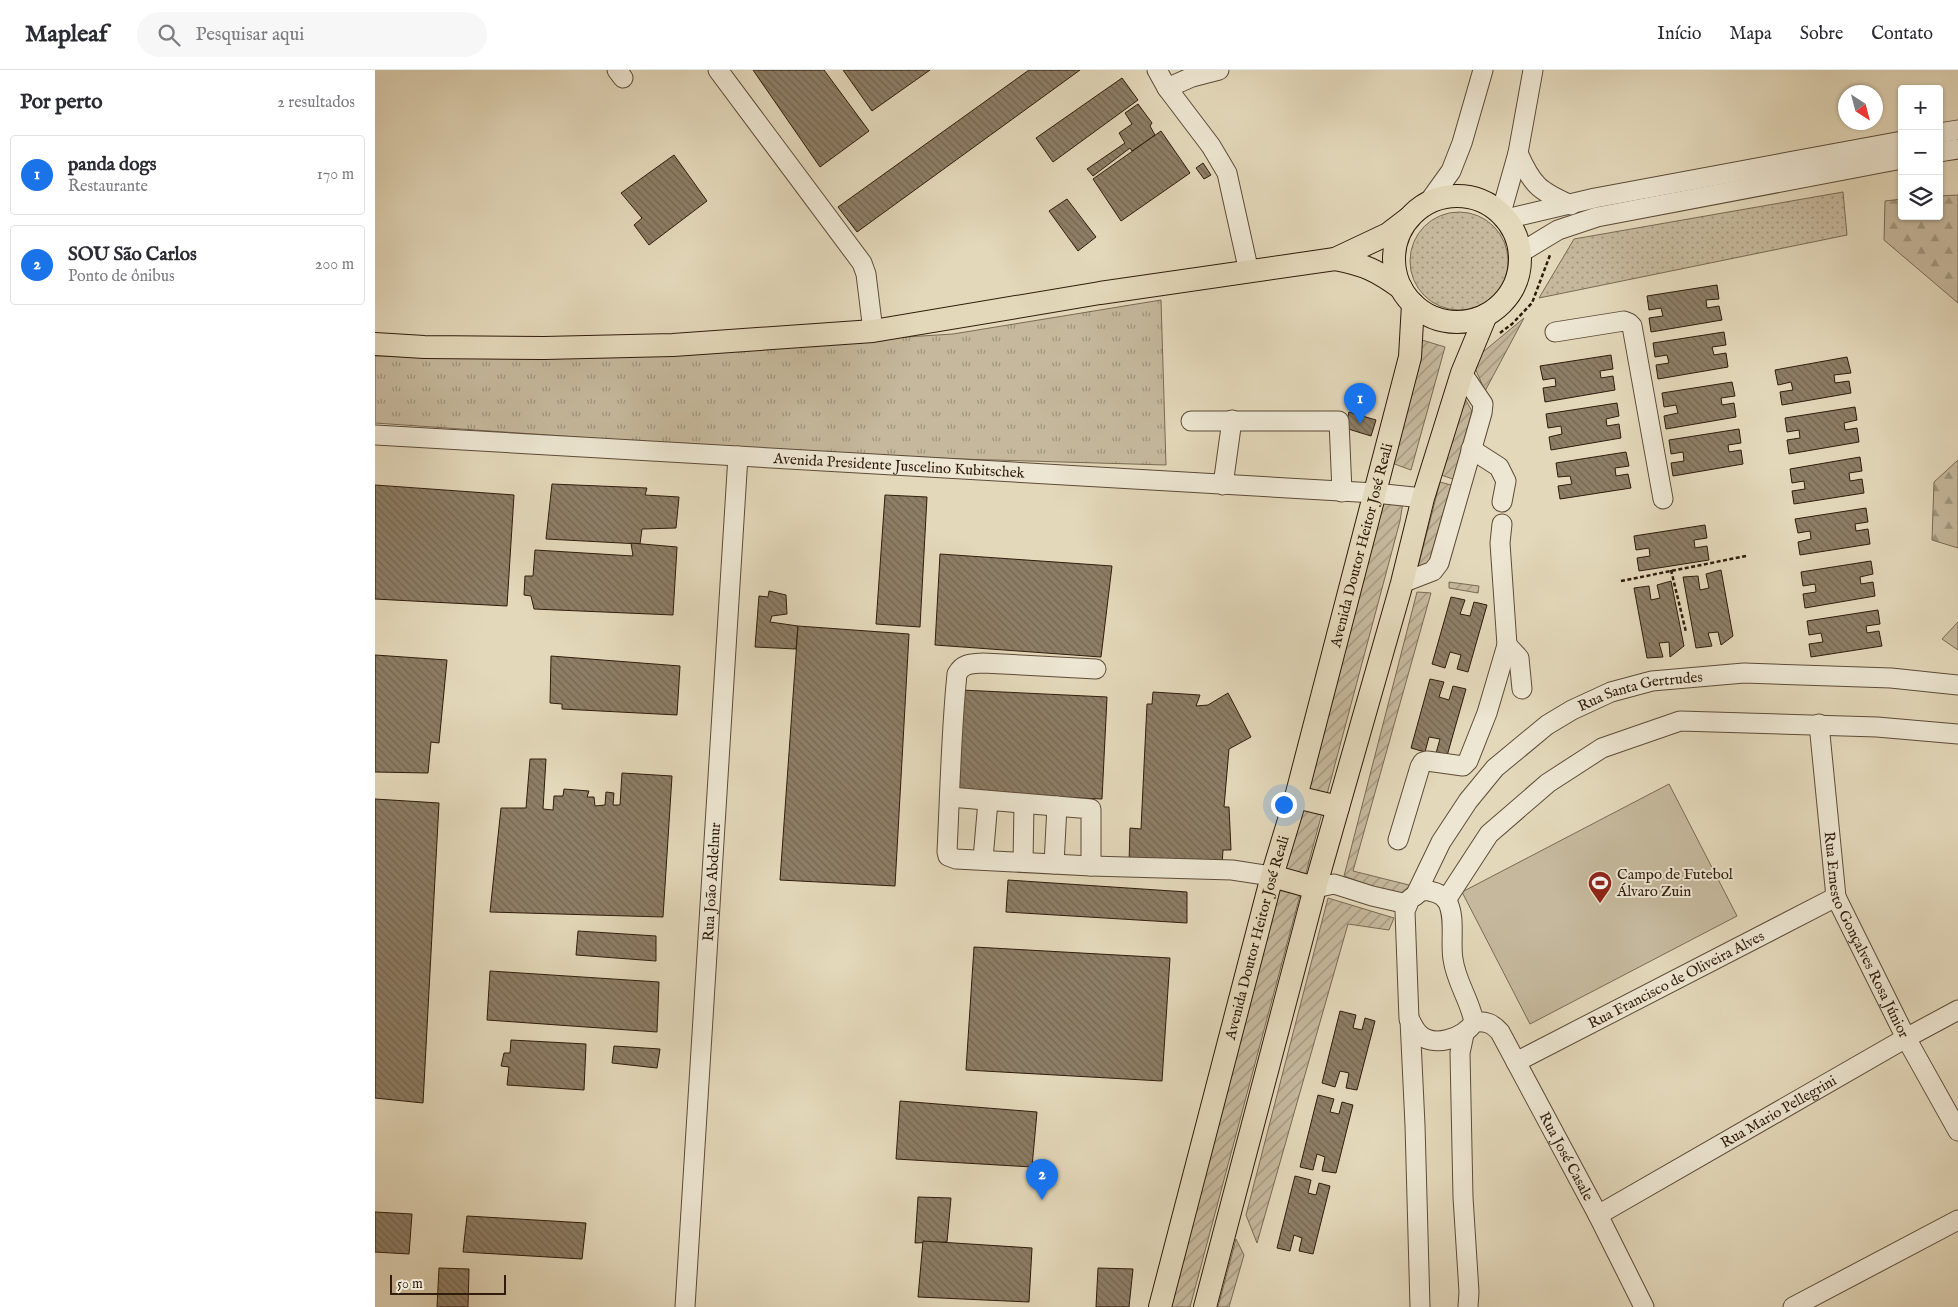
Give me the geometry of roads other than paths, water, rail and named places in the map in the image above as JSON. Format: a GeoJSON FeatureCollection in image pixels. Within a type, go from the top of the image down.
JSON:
{"type":"FeatureCollection","features":[{"type":"Feature","properties":{"kind":"main road"},"geometry":{"type":"LineString","coordinates":[[375,344],[424,348],[673,345],[873,331],[1100,293],[1335,259],[1388,234],[1428,203],[1445,197],[1464,196],[1482,201],[1504,216],[1515,235],[1520,253],[1519,271],[1512,289],[1501,304],[1486,314],[1467,321],[1448,321],[1429,315],[1383,275],[1361,264],[1335,259]]}},
{"type":"Feature","properties":{"kind":"main road"},"geometry":{"type":"LineString","coordinates":[[1407,296],[1395,270],[1395,252],[1399,234],[1409,218]]}},
{"type":"Feature","properties":{"kind":"main road","name":"Avenida Doutor Heitor José Reali"},"geometry":{"type":"LineString","coordinates":[[1160,1307],[1410,357],[1407,296]]}},
{"type":"Feature","properties":{"kind":"main road"},"geometry":{"type":"LineString","coordinates":[[1205,1307],[1315,888],[1402,582],[1423,498],[1462,373],[1486,314]]}},
{"type":"Feature","properties":{"kind":"main road"},"geometry":{"type":"LineString","coordinates":[[1296,796],[1338,807]]}},
{"type":"Feature","properties":{"kind":"main road"},"geometry":{"type":"LineString","coordinates":[[1272,876],[1315,888]]}},
{"type":"Feature","properties":{"kind":"street"},"geometry":{"type":"LineString","coordinates":[[718,70],[862,263],[866,274],[873,331]]}},
{"type":"Feature","properties":{"kind":"street"},"geometry":{"type":"LineString","coordinates":[[1157,70],[1167,88],[1211,146],[1227,174],[1249,272]]}},
{"type":"Feature","properties":{"kind":"street"},"geometry":{"type":"LineString","coordinates":[[1167,88],[1192,77],[1219,70]]}},
{"type":"Feature","properties":{"kind":"street"},"geometry":{"type":"LineString","coordinates":[[1428,203],[1451,172],[1462,143],[1483,70]]}},
{"type":"Feature","properties":{"kind":"street"},"geometry":{"type":"LineString","coordinates":[[1533,70],[1504,216],[1571,205],[1595,198],[1898,141]]}},
{"type":"Feature","properties":{"kind":"street"},"geometry":{"type":"LineString","coordinates":[[1943,133],[1958,130]]}},
{"type":"Feature","properties":{"kind":"street"},"geometry":{"type":"LineString","coordinates":[[1943,151],[1958,149]]}},
{"type":"Feature","properties":{"kind":"street"},"geometry":{"type":"LineString","coordinates":[[1518,153],[1528,174],[1539,189],[1571,205]]}},
{"type":"Feature","properties":{"kind":"street"},"geometry":{"type":"LineString","coordinates":[[1520,253],[1558,230],[1597,217],[1898,160]]}},
{"type":"Feature","properties":{"kind":"street"},"geometry":{"type":"LineString","coordinates":[[1555,332],[1624,322],[1632,326],[1663,499]]}},
{"type":"Feature","properties":{"kind":"street"},"geometry":{"type":"LineString","coordinates":[[1402,582],[1433,571],[1439,563],[1482,413],[1483,404],[1462,373]]}},
{"type":"Feature","properties":{"kind":"street"},"geometry":{"type":"LineString","coordinates":[[1223,485],[1232,420]]}},
{"type":"Feature","properties":{"kind":"street"},"geometry":{"type":"LineString","coordinates":[[1191,421],[1339,421],[1342,492]]}},
{"type":"Feature","properties":{"kind":"street","name":"Avenida Presidente Juscelino Kubitschek"},"geometry":{"type":"LineString","coordinates":[[375,435],[1375,493],[1423,498]]}},
{"type":"Feature","properties":{"kind":"street"},"geometry":{"type":"LineString","coordinates":[[1471,449],[1499,468],[1505,482],[1502,502]]}},
{"type":"Feature","properties":{"kind":"street","name":"Rua João Abdelnur"},"geometry":{"type":"LineString","coordinates":[[685,1307],[738,456]]}},
{"type":"Feature","properties":{"kind":"street"},"geometry":{"type":"LineString","coordinates":[[1398,840],[1423,762],[1463,766],[1468,761],[1487,713],[1507,645],[1500,543],[1502,524]]}},
{"type":"Feature","properties":{"kind":"street"},"geometry":{"type":"LineString","coordinates":[[1507,645],[1519,658],[1522,689]]}},
{"type":"Feature","properties":{"kind":"street"},"geometry":{"type":"LineString","coordinates":[[1096,668],[983,664],[960,667],[957,674],[951,729],[948,856],[951,858],[1091,866],[1232,870],[1272,876]]}},
{"type":"Feature","properties":{"kind":"street","name":"Rua Santa Gertrudes"},"geometry":{"type":"LineString","coordinates":[[1411,900],[1441,842],[1468,800],[1495,768],[1547,725],[1572,710],[1611,692],[1652,681],[1744,672],[1891,678],[1958,685]]}},
{"type":"Feature","properties":{"kind":"street"},"geometry":{"type":"LineString","coordinates":[[1447,900],[1489,834],[1548,782],[1602,748],[1680,721],[1819,724],[1958,734]]}},
{"type":"Feature","properties":{"kind":"street","name":"Rua Ernesto Gonçalves Rosa Júnior"},"geometry":{"type":"LineString","coordinates":[[1819,724],[1836,897],[1906,1038],[1958,1131]]}},
{"type":"Feature","properties":{"kind":"street"},"geometry":{"type":"LineString","coordinates":[[950,797],[1091,809],[1091,866]]}},
{"type":"Feature","properties":{"kind":"street"},"geometry":{"type":"LineString","coordinates":[[983,860],[988,801]]}},
{"type":"Feature","properties":{"kind":"street"},"geometry":{"type":"LineString","coordinates":[[1023,862],[1024,804]]}},
{"type":"Feature","properties":{"kind":"street"},"geometry":{"type":"LineString","coordinates":[[1054,864],[1057,806]]}},
{"type":"Feature","properties":{"kind":"street"},"geometry":{"type":"LineString","coordinates":[[1315,888],[1334,884],[1411,900]]}},
{"type":"Feature","properties":{"kind":"street"},"geometry":{"type":"LineString","coordinates":[[1420,1307],[1415,1135],[1405,912],[1411,900],[1423,890],[1435,892],[1447,900],[1451,917],[1453,959],[1458,981],[1472,1008],[1469,1028],[1460,1053],[1463,1196],[1469,1292],[1468,1307]]}},
{"type":"Feature","properties":{"kind":"street","name":"Rua Francisco de Oliveira Alves"},"geometry":{"type":"LineString","coordinates":[[1516,1062],[1836,897]]}},
{"type":"Feature","properties":{"kind":"street","name":"Rua Mario Pellegrini"},"geometry":{"type":"LineString","coordinates":[[1598,1215],[1958,1010]]}},
{"type":"Feature","properties":{"kind":"street"},"geometry":{"type":"LineString","coordinates":[[1409,1019],[1418,1034],[1433,1041],[1453,1038],[1469,1028]]}},
{"type":"Feature","properties":{"kind":"street","name":"Rua José Casale"},"geometry":{"type":"LineString","coordinates":[[1469,1028],[1485,1021],[1500,1032],[1645,1307]]}},
{"type":"Feature","properties":{"kind":"street"},"geometry":{"type":"LineString","coordinates":[[1793,1307],[1958,1220]]}},
{"type":"Feature","properties":{"kind":"place","name":"panda dogs"},"geometry":{"type":"Point","coordinates":[1360,424]}},
{"type":"Feature","properties":{"kind":"place","name":"Campo de Futebol Álvaro Zuin"},"geometry":{"type":"Point","coordinates":[1600,904]}},
{"type":"Feature","properties":{"kind":"place","name":"SOU São Carlos"},"geometry":{"type":"Point","coordinates":[1042,1200]}}]}
